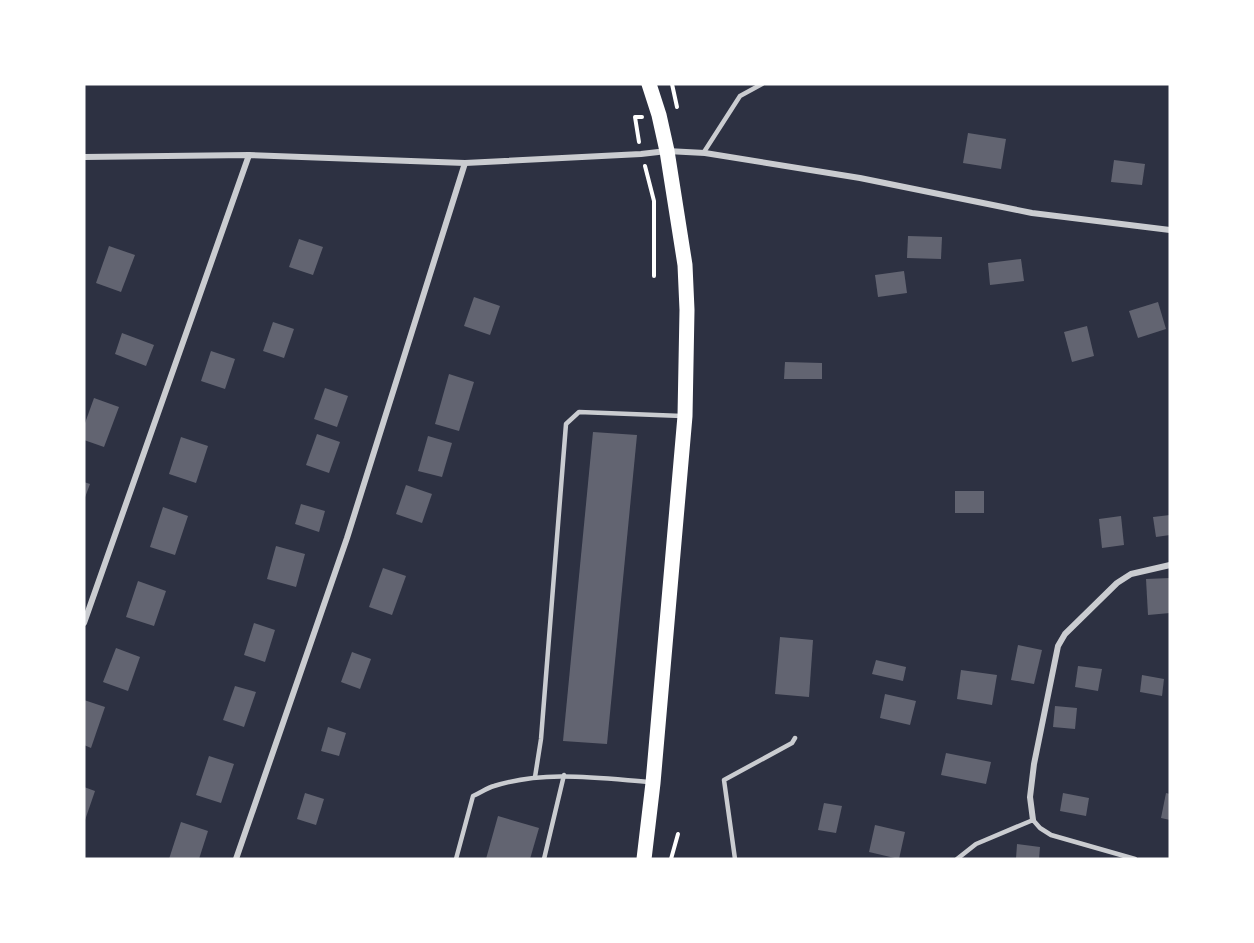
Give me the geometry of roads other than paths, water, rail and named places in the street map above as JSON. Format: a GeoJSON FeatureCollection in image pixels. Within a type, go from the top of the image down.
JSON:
{"type":"FeatureCollection","features":[{"type":"Feature","properties":{"kind":"main road"},"geometry":{"type":"LineString","coordinates":[[644,859],[685,416],[687,310],[685,266],[667,151],[649,84]]}},
{"type":"Feature","properties":{"kind":"street"},"geometry":{"type":"LineString","coordinates":[[84,157],[249,155],[465,163],[667,151]]}},
{"type":"Feature","properties":{"kind":"street"},"geometry":{"type":"LineString","coordinates":[[705,153],[860,178],[1032,213],[1170,230]]}},
{"type":"Feature","properties":{"kind":"street"},"geometry":{"type":"LineString","coordinates":[[84,623],[249,155]]}},
{"type":"Feature","properties":{"kind":"street"},"geometry":{"type":"LineString","coordinates":[[236,859],[347,538],[465,163]]}},
{"type":"Feature","properties":{"kind":"street"},"geometry":{"type":"LineString","coordinates":[[1033,820],[1030,797],[1034,764],[1061,640],[1117,583],[1131,574],[1170,565]]}},
{"type":"Feature","properties":{"kind":"lane"},"geometry":{"type":"LineString","coordinates":[[667,151],[705,153],[740,96],[762,84]]}},
{"type":"Feature","properties":{"kind":"lane"},"geometry":{"type":"LineString","coordinates":[[535,777],[541,739],[566,424],[579,412],[685,416]]}},
{"type":"Feature","properties":{"kind":"lane"},"geometry":{"type":"LineString","coordinates":[[735,859],[724,780],[792,743],[795,738]]}},
{"type":"Feature","properties":{"kind":"lane"},"geometry":{"type":"LineString","coordinates":[[544,859],[564,775]]}},
{"type":"Feature","properties":{"kind":"lane"},"geometry":{"type":"LineString","coordinates":[[456,859],[473,796],[493,786],[535,777],[564,775],[652,783]]}},
{"type":"Feature","properties":{"kind":"lane"},"geometry":{"type":"LineString","coordinates":[[957,859],[976,844],[1033,820],[1051,835],[1135,859]]}}]}
